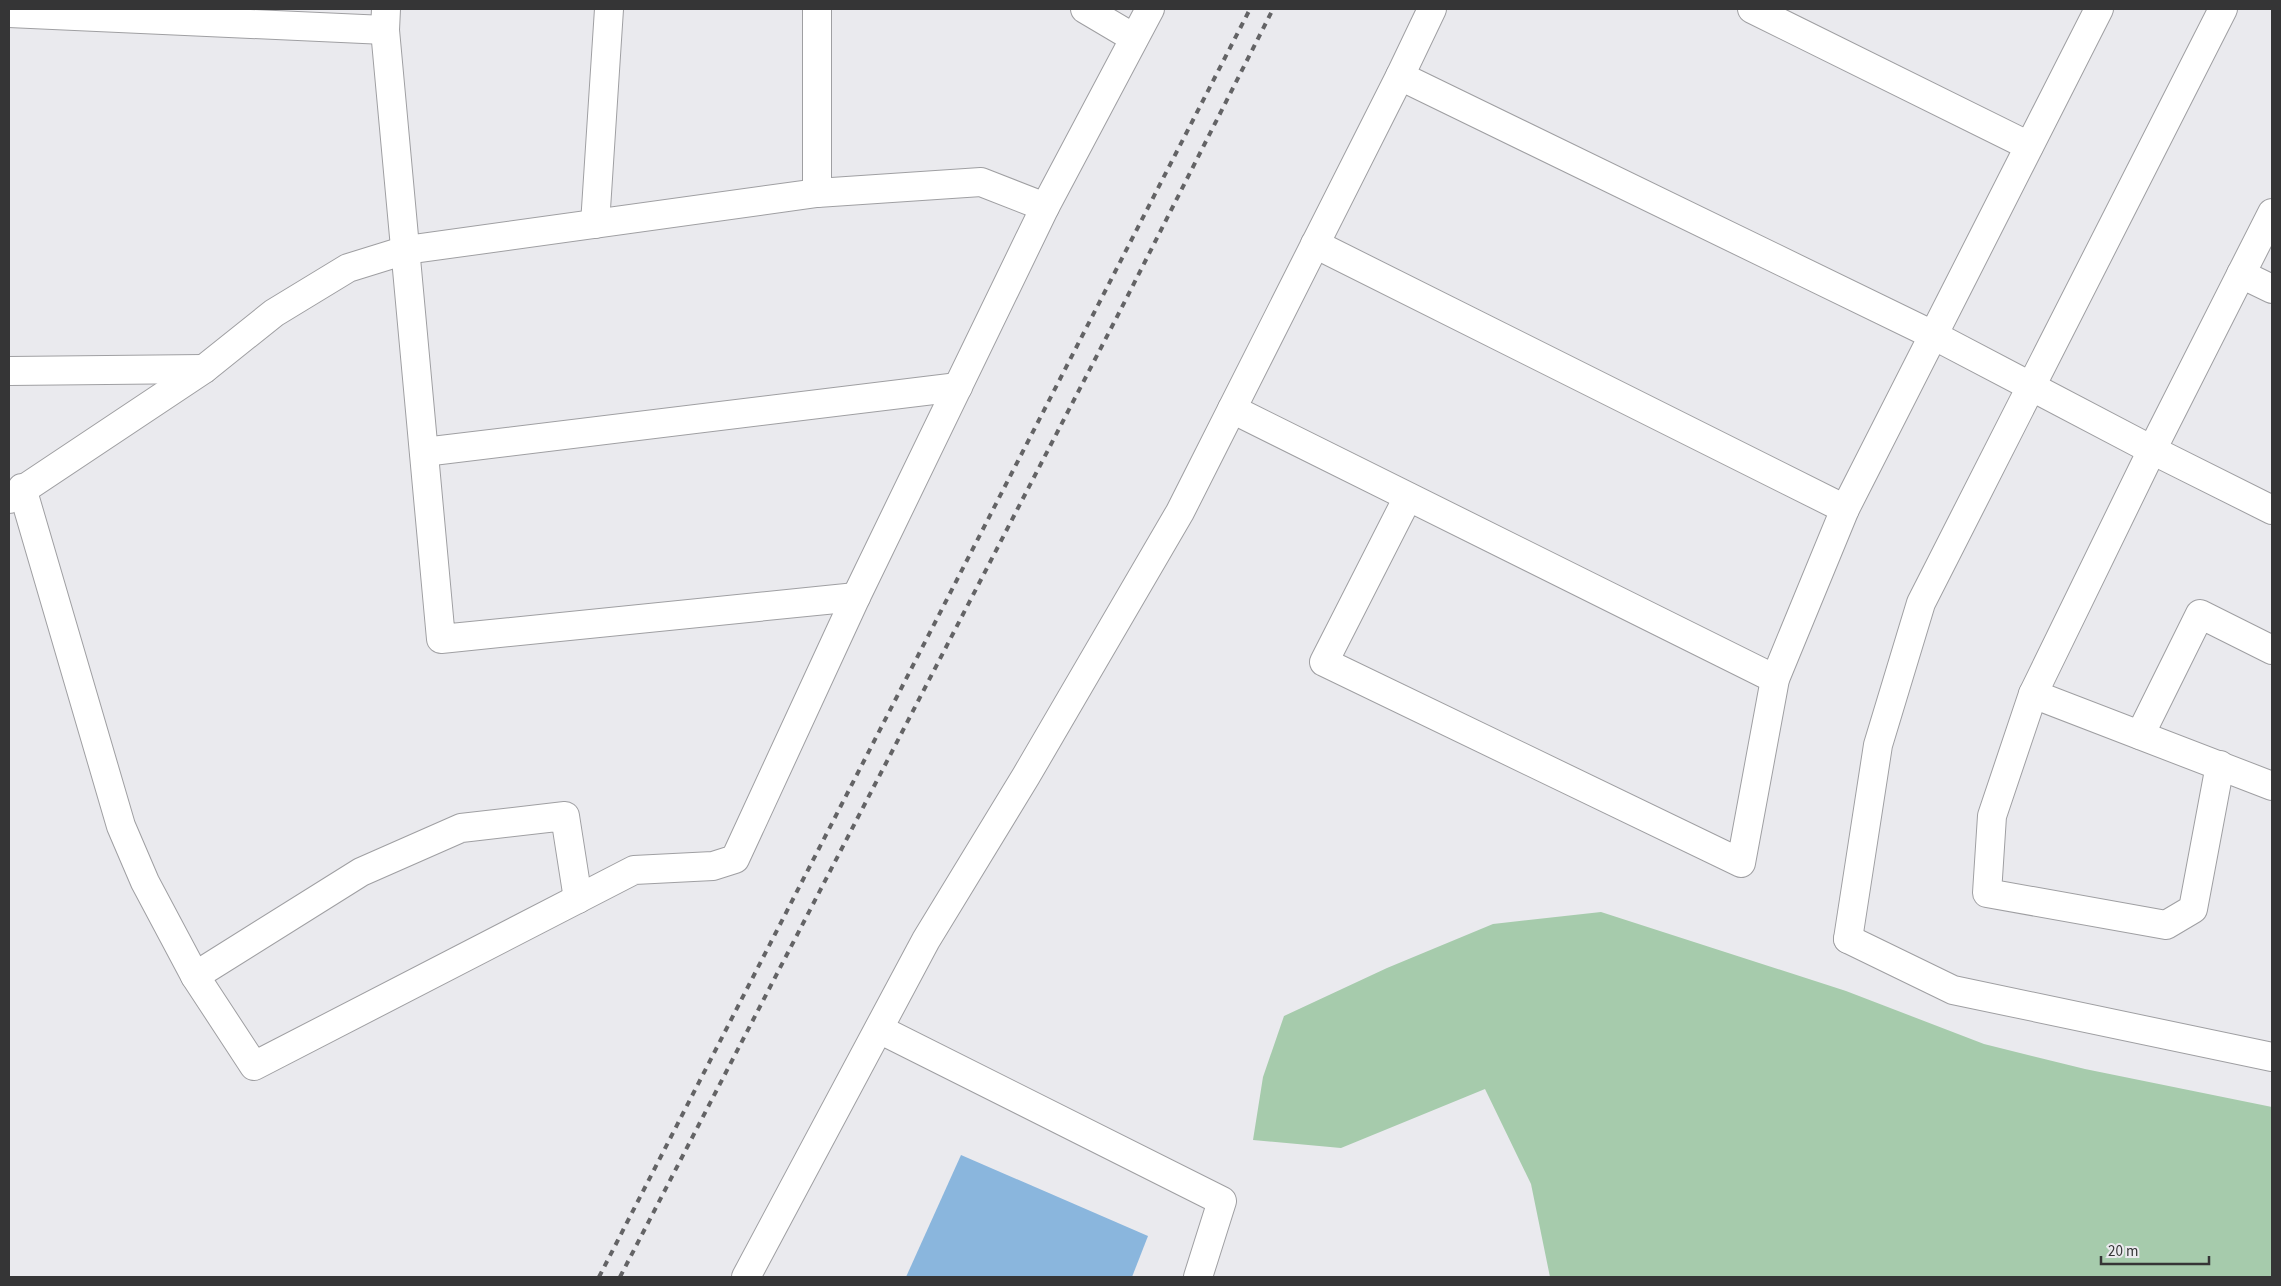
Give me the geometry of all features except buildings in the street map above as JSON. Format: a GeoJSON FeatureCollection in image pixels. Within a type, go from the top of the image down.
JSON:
{"type":"FeatureCollection","features":[{"type":"Feature","properties":{"kind":"street"},"geometry":{"type":"LineString","coordinates":[[596,224],[609,9]]}},
{"type":"Feature","properties":{"kind":"street"},"geometry":{"type":"LineString","coordinates":[[817,9],[817,193]]}},
{"type":"Feature","properties":{"kind":"street"},"geometry":{"type":"LineString","coordinates":[[1085,9],[1134,38]]}},
{"type":"Feature","properties":{"kind":"street"},"geometry":{"type":"LineString","coordinates":[[1045,206],[981,182],[817,193],[406,250],[348,268],[274,312],[204,369],[16,493],[121,826],[145,882],[195,976],[254,1066],[634,870],[713,866],[735,859],[856,597],[1045,206],[1150,9]]}},
{"type":"Feature","properties":{"kind":"street"},"geometry":{"type":"LineString","coordinates":[[746,1277],[926,940],[1026,776],[1180,512],[1432,9]]}},
{"type":"Feature","properties":{"kind":"street"},"geometry":{"type":"LineString","coordinates":[[1752,9],[2029,146]]}},
{"type":"Feature","properties":{"kind":"street"},"geometry":{"type":"LineString","coordinates":[[1408,498],[1324,662],[1740,863],[1775,679],[1845,510],[2099,9]]}},
{"type":"Feature","properties":{"kind":"street"},"geometry":{"type":"LineString","coordinates":[[2223,9],[1921,603],[1878,746],[1848,939],[1953,990],[2272,1057]]}},
{"type":"Feature","properties":{"kind":"street"},"geometry":{"type":"LineString","coordinates":[[9,13],[385,20],[441,640],[856,597]]}},
{"type":"Feature","properties":{"kind":"street"},"geometry":{"type":"LineString","coordinates":[[1400,76],[1933,335],[2152,450],[2272,510]]}},
{"type":"Feature","properties":{"kind":"street"},"geometry":{"type":"LineString","coordinates":[[2220,765],[2193,909],[2166,925],[1987,894],[1992,816],[2033,694],[2152,450],[2272,213]]}},
{"type":"Feature","properties":{"kind":"street"},"geometry":{"type":"LineString","coordinates":[[1315,244],[1845,510]]}},
{"type":"Feature","properties":{"kind":"street"},"geometry":{"type":"LineString","coordinates":[[2241,274],[2272,289]]}},
{"type":"Feature","properties":{"kind":"street"},"geometry":{"type":"LineString","coordinates":[[9,371],[204,369]]}},
{"type":"Feature","properties":{"kind":"street"},"geometry":{"type":"LineString","coordinates":[[424,452],[958,387]]}},
{"type":"Feature","properties":{"kind":"street"},"geometry":{"type":"LineString","coordinates":[[1232,409],[1775,679]]}},
{"type":"Feature","properties":{"kind":"street"},"geometry":{"type":"LineString","coordinates":[[2140,735],[2200,614],[2272,650]]}},
{"type":"Feature","properties":{"kind":"street"},"geometry":{"type":"LineString","coordinates":[[2033,694],[2272,786]]}},
{"type":"Feature","properties":{"kind":"street"},"geometry":{"type":"LineString","coordinates":[[195,976],[361,872],[461,828],[565,816],[578,899]]}},
{"type":"Feature","properties":{"kind":"street"},"geometry":{"type":"LineString","coordinates":[[879,1029],[1222,1201],[1198,1277]]}},
{"type":"Feature","properties":{"kind":"green space"},"geometry":{"type":"Polygon","coordinates":[[[1601,912],[1846,991],[1984,1044],[2085,1069],[2272,1107],[2272,1277],[1550,1277],[1531,1184],[1485,1089],[1341,1148],[1253,1140],[1263,1077],[1284,1016],[1387,968],[1493,924],[1601,912]]]}},
{"type":"Feature","properties":{"kind":"water"},"geometry":{"type":"Polygon","coordinates":[[[961,1155],[1148,1236],[1132,1277],[906,1277],[961,1155]]]}},
{"type":"Feature","properties":{"kind":"railway"},"geometry":{"type":"LineString","coordinates":[[599,1277],[1250,9]]}},
{"type":"Feature","properties":{"kind":"railway"},"geometry":{"type":"LineString","coordinates":[[620,1277],[1120,311],[1273,9]]}}]}
